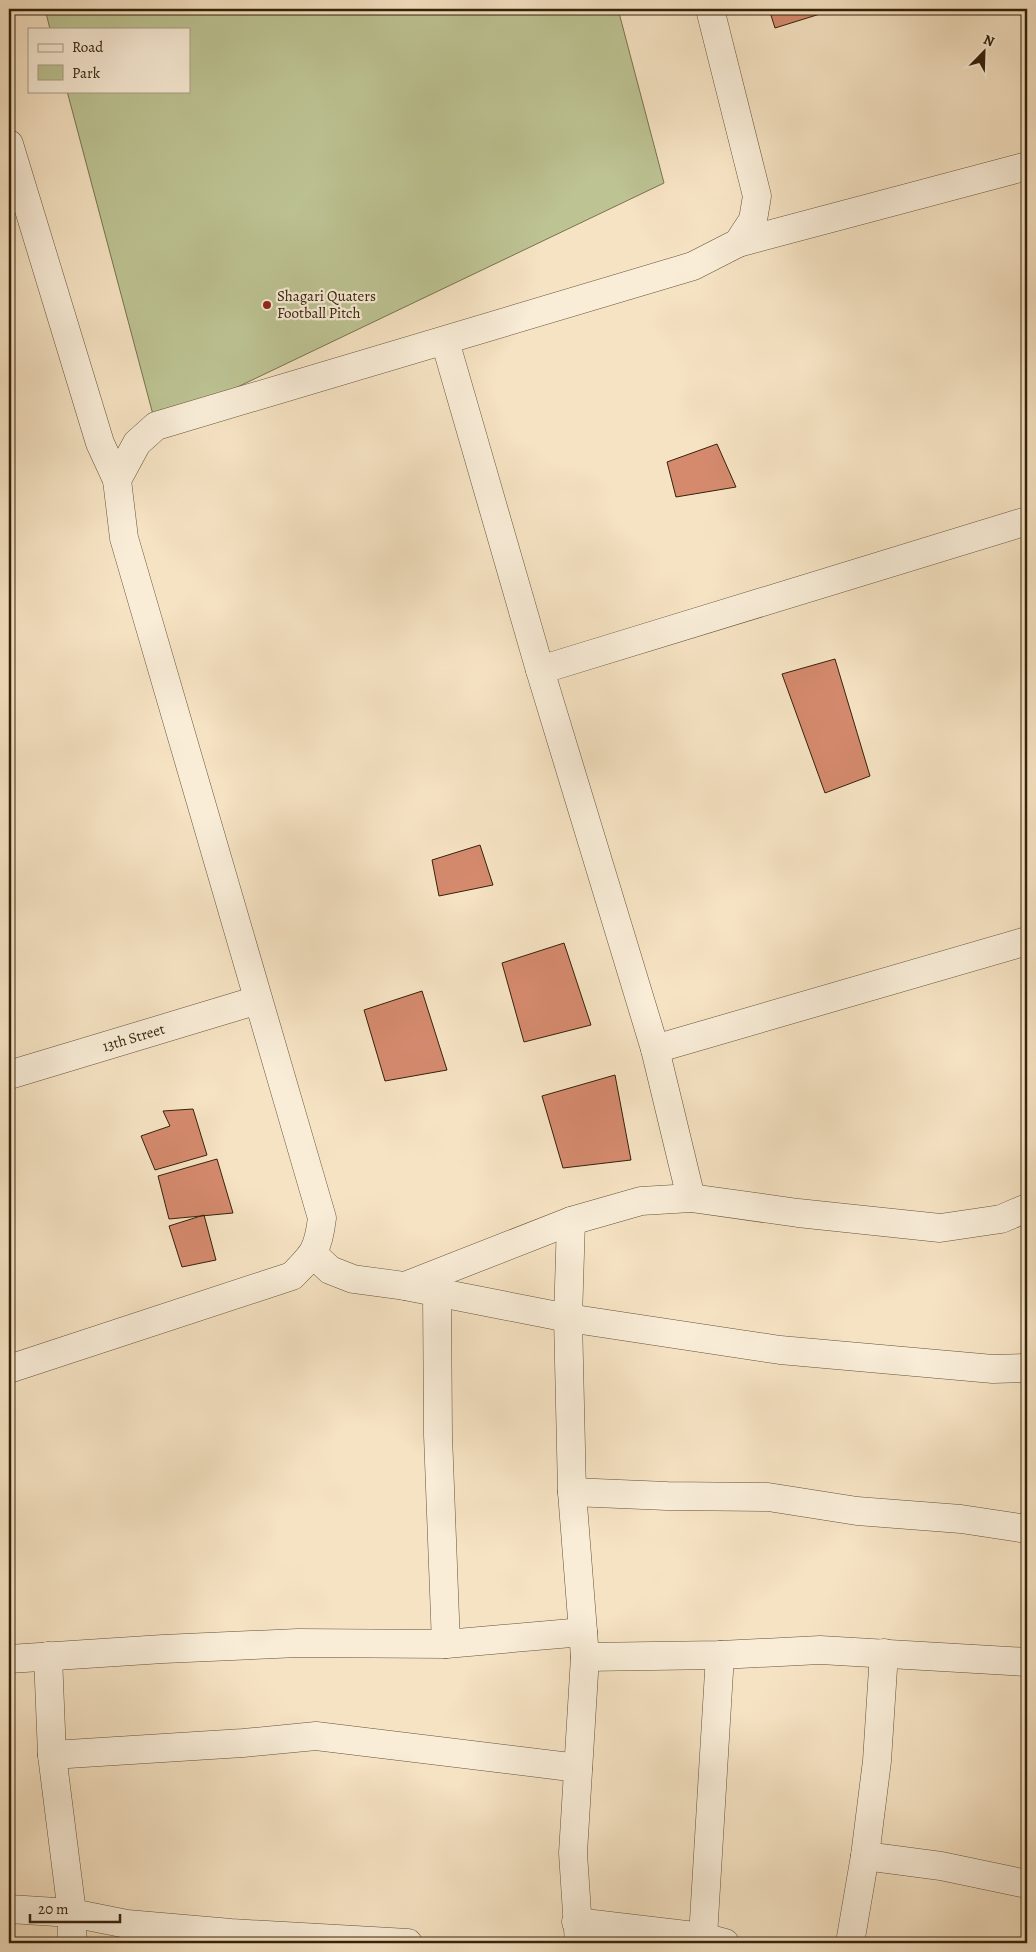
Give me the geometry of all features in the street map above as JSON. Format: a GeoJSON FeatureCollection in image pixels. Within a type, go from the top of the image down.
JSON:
{"type":"FeatureCollection","features":[{"type":"Feature","properties":{"kind":"street"},"geometry":{"type":"LineString","coordinates":[[710,9],[757,196],[753,220],[738,244]]}},
{"type":"Feature","properties":{"kind":"street"},"geometry":{"type":"LineString","coordinates":[[9,144],[100,443],[117,480],[124,538],[322,1218],[320,1239],[313,1254],[292,1276],[9,1369]]}},
{"type":"Feature","properties":{"kind":"street"},"geometry":{"type":"LineString","coordinates":[[117,480],[137,444],[156,426],[693,266],[738,244],[1027,166]]}},
{"type":"Feature","properties":{"kind":"street"},"geometry":{"type":"LineString","coordinates":[[445,340],[540,670],[655,1049],[691,1198]]}},
{"type":"Feature","properties":{"kind":"street"},"geometry":{"type":"LineString","coordinates":[[540,670],[1027,521]]}},
{"type":"Feature","properties":{"kind":"street"},"geometry":{"type":"LineString","coordinates":[[655,1049],[1027,941]]}},
{"type":"Feature","properties":{"kind":"street","name":"13th Street"},"geometry":{"type":"LineString","coordinates":[[9,1075],[258,1000]]}},
{"type":"Feature","properties":{"kind":"street"},"geometry":{"type":"LineString","coordinates":[[405,1286],[571,1221],[641,1200],[691,1198],[798,1213],[940,1228],[1001,1219],[1027,1208]]}},
{"type":"Feature","properties":{"kind":"street"},"geometry":{"type":"LineString","coordinates":[[571,1221],[568,1318],[572,1492],[584,1644],[573,1853],[578,1932],[714,1940],[720,1655]]}},
{"type":"Feature","properties":{"kind":"street"},"geometry":{"type":"LineString","coordinates":[[313,1254],[330,1270],[353,1279],[405,1286],[568,1318],[780,1350],[993,1369],[1027,1368]]}},
{"type":"Feature","properties":{"kind":"street"},"geometry":{"type":"LineString","coordinates":[[437,1293],[438,1435],[446,1644]]}},
{"type":"Feature","properties":{"kind":"street"},"geometry":{"type":"LineString","coordinates":[[572,1492],[768,1498],[857,1511],[961,1519],[1027,1529]]}},
{"type":"Feature","properties":{"kind":"street"},"geometry":{"type":"LineString","coordinates":[[9,1659],[162,1649],[298,1643],[584,1644],[720,1655],[820,1650],[1027,1662]]}},
{"type":"Feature","properties":{"kind":"street"},"geometry":{"type":"LineString","coordinates":[[850,1943],[865,1856],[877,1761],[884,1653]]}},
{"type":"Feature","properties":{"kind":"street"},"geometry":{"type":"LineString","coordinates":[[48,1656],[52,1756],[72,1913],[72,1943]]}},
{"type":"Feature","properties":{"kind":"street"},"geometry":{"type":"LineString","coordinates":[[52,1756],[316,1736],[578,1768]]}},
{"type":"Feature","properties":{"kind":"street"},"geometry":{"type":"LineString","coordinates":[[865,1856],[941,1866],[1027,1884]]}},
{"type":"Feature","properties":{"kind":"street"},"geometry":{"type":"LineString","coordinates":[[9,1909],[72,1913],[127,1924],[231,1933],[408,1943]]}},
{"type":"Feature","properties":{"kind":"green space","name":"Shagari Quaters Football Pitch"},"geometry":{"type":"Polygon","coordinates":[[[45,9],[618,9],[664,183],[156,426],[67,92],[190,92],[190,28],[50,28],[45,9]]]}},
{"type":"Feature","properties":{"kind":"building"},"geometry":{"type":"Polygon","coordinates":[[[769,9],[836,9],[775,28],[769,9]]]}},
{"type":"Feature","properties":{"kind":"building"},"geometry":{"type":"Polygon","coordinates":[[[717,444],[736,487],[676,497],[667,462],[717,444]]]}},
{"type":"Feature","properties":{"kind":"building"},"geometry":{"type":"Polygon","coordinates":[[[835,659],[870,776],[825,793],[782,674],[835,659]]]}},
{"type":"Feature","properties":{"kind":"building"},"geometry":{"type":"Polygon","coordinates":[[[480,845],[493,885],[439,896],[432,860],[480,845]]]}},
{"type":"Feature","properties":{"kind":"building"},"geometry":{"type":"Polygon","coordinates":[[[564,943],[591,1025],[524,1042],[502,963],[564,943]]]}},
{"type":"Feature","properties":{"kind":"building"},"geometry":{"type":"Polygon","coordinates":[[[422,991],[447,1070],[385,1081],[364,1010],[422,991]]]}},
{"type":"Feature","properties":{"kind":"building"},"geometry":{"type":"Polygon","coordinates":[[[615,1075],[631,1160],[563,1168],[542,1096],[615,1075]]]}},
{"type":"Feature","properties":{"kind":"building"},"geometry":{"type":"Polygon","coordinates":[[[193,1109],[207,1155],[155,1170],[141,1136],[170,1126],[163,1111],[193,1109]]]}},
{"type":"Feature","properties":{"kind":"building"},"geometry":{"type":"Polygon","coordinates":[[[217,1159],[233,1213],[169,1219],[158,1176],[217,1159]]]}},
{"type":"Feature","properties":{"kind":"building"},"geometry":{"type":"Polygon","coordinates":[[[204,1215],[216,1260],[182,1267],[169,1226],[204,1215]]]}},
{"type":"Feature","properties":{"kind":"place","name":"Shagari Quaters Football Pitch"},"geometry":{"type":"Point","coordinates":[267,305]}}]}
